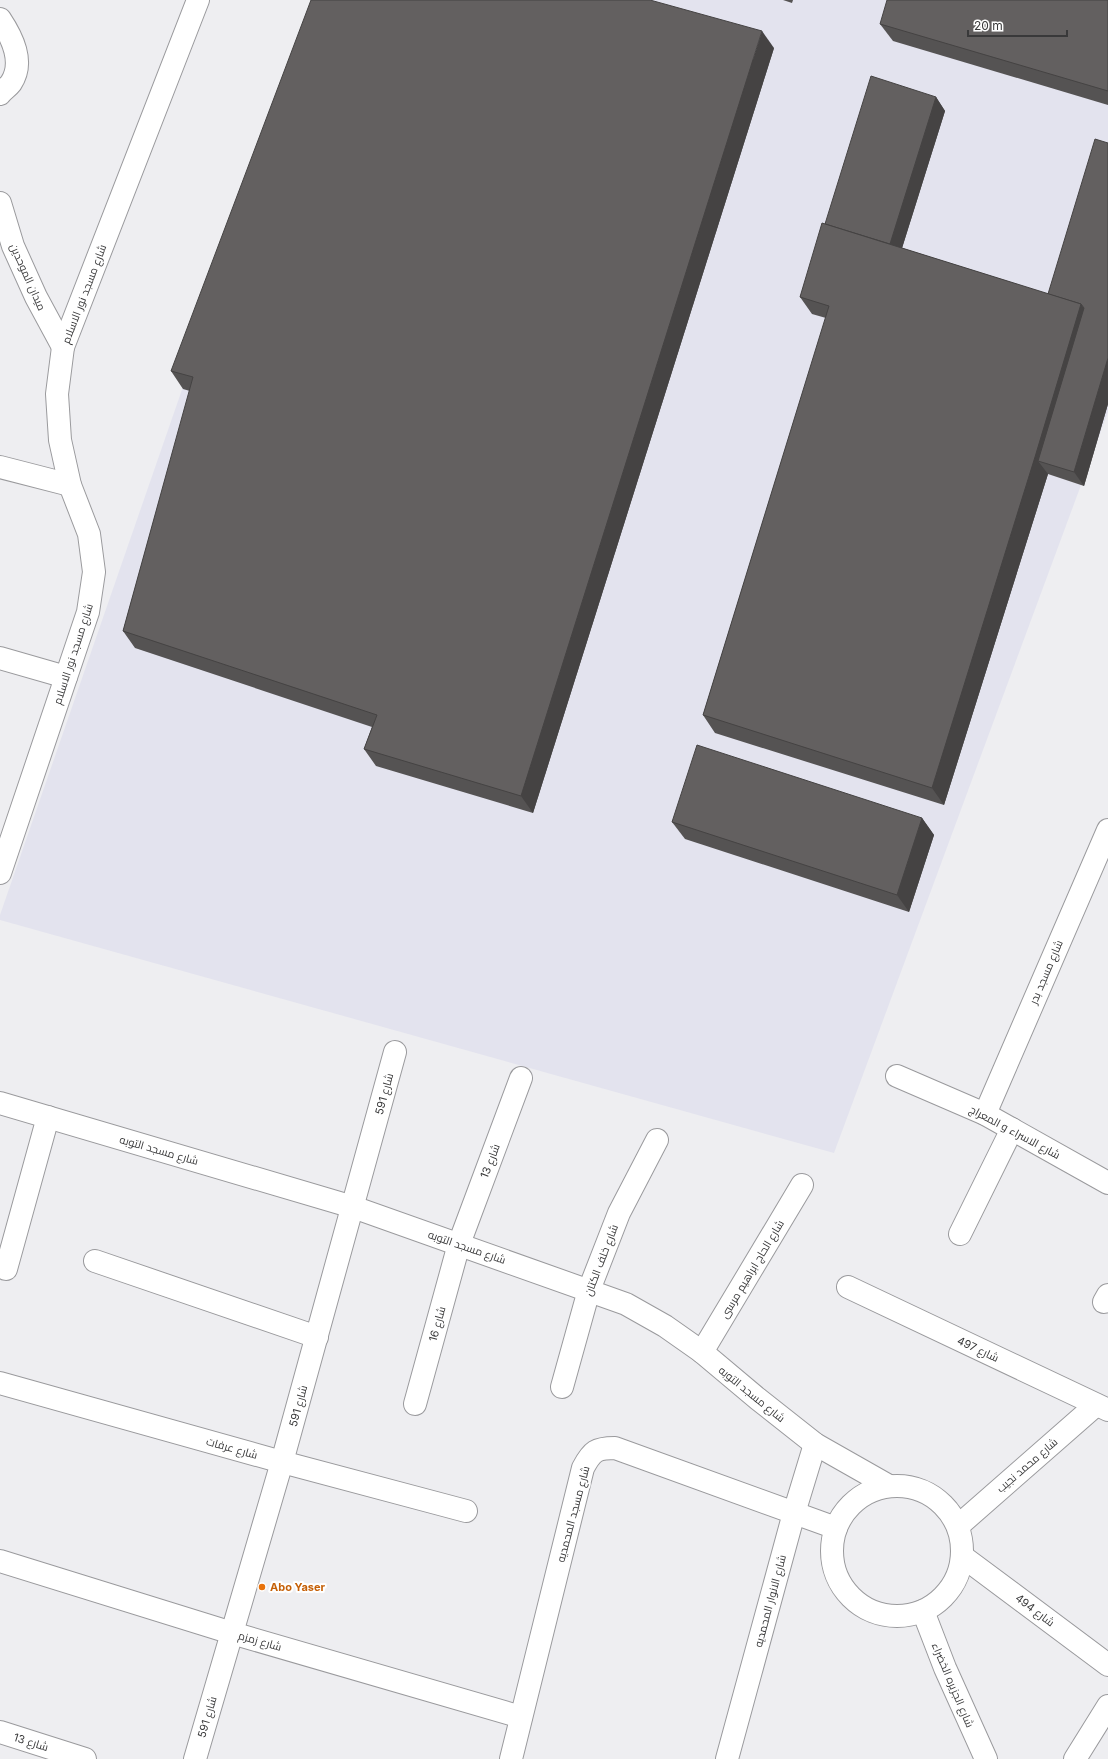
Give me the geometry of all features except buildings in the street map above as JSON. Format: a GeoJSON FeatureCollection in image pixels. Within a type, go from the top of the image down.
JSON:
{"type":"FeatureCollection","features":[{"type":"Feature","properties":{"kind":"street","name":"شارع مسجد نور الاسلام"},"geometry":{"type":"LineString","coordinates":[[0,873],[88,612],[94,572],[89,534],[70,485],[60,440],[57,394],[63,347],[198,0]]}},
{"type":"Feature","properties":{"kind":"street"},"geometry":{"type":"LineString","coordinates":[[0,19],[14,44],[18,64],[12,82],[0,94]]}},
{"type":"Feature","properties":{"kind":"street","name":"ميدان الموحدين"},"geometry":{"type":"LineString","coordinates":[[0,204],[13,246],[36,298],[63,347]]}},
{"type":"Feature","properties":{"kind":"street"},"geometry":{"type":"LineString","coordinates":[[0,466],[70,485]]}},
{"type":"Feature","properties":{"kind":"street"},"geometry":{"type":"LineString","coordinates":[[0,658],[66,677]]}},
{"type":"Feature","properties":{"kind":"street","name":"شارع مسجد بدر"},"geometry":{"type":"LineString","coordinates":[[985,1114],[1108,830]]}},
{"type":"Feature","properties":{"kind":"street","name":"شارع 591"},"geometry":{"type":"LineString","coordinates":[[195,1759],[282,1462],[395,1052]]}},
{"type":"Feature","properties":{"kind":"street","name":"شارع الاسراء و المعراج"},"geometry":{"type":"LineString","coordinates":[[897,1076],[985,1114],[1108,1183]]}},
{"type":"Feature","properties":{"kind":"street","name":"شارع 13"},"geometry":{"type":"LineString","coordinates":[[459,1244],[521,1078]]}},
{"type":"Feature","properties":{"kind":"street","name":"شارع مسجد التوبه"},"geometry":{"type":"LineString","coordinates":[[0,1103],[353,1207],[626,1304],[666,1326],[702,1352],[815,1444],[889,1486]]}},
{"type":"Feature","properties":{"kind":"street"},"geometry":{"type":"LineString","coordinates":[[6,1269],[48,1117]]}},
{"type":"Feature","properties":{"kind":"street"},"geometry":{"type":"LineString","coordinates":[[960,1234],[1012,1130]]}},
{"type":"Feature","properties":{"kind":"street","name":"شارع خلف الكتان"},"geometry":{"type":"LineString","coordinates":[[562,1387],[589,1290],[619,1213],[657,1140]]}},
{"type":"Feature","properties":{"kind":"street","name":"شارع الحاج ابراهيم مرسى"},"geometry":{"type":"LineString","coordinates":[[702,1352],[802,1185]]}},
{"type":"Feature","properties":{"kind":"street","name":"شارع 16"},"geometry":{"type":"LineString","coordinates":[[415,1404],[459,1244]]}},
{"type":"Feature","properties":{"kind":"street"},"geometry":{"type":"LineString","coordinates":[[95,1261],[317,1337]]}},
{"type":"Feature","properties":{"kind":"street","name":"شارع 497"},"geometry":{"type":"LineString","coordinates":[[848,1287],[1102,1408]]}},
{"type":"Feature","properties":{"kind":"street","name":"شارع عرفات"},"geometry":{"type":"LineString","coordinates":[[0,1383],[282,1462],[466,1511]]}},
{"type":"Feature","properties":{"kind":"street","name":"شارع محمد نجيب"},"geometry":{"type":"LineString","coordinates":[[958,1526],[1102,1408]]}},
{"type":"Feature","properties":{"kind":"street","name":"شارع الانوار المحمديه"},"geometry":{"type":"LineString","coordinates":[[727,1759],[794,1512],[815,1444]]}},
{"type":"Feature","properties":{"kind":"street","name":"شارع مسجد المحمديه"},"geometry":{"type":"LineString","coordinates":[[511,1759],[583,1468],[590,1455],[601,1448],[615,1448],[836,1528]]}},
{"type":"Feature","properties":{"kind":"street"},"geometry":{"type":"LineString","coordinates":[[889,1486],[906,1486],[923,1490],[937,1499],[949,1511],[958,1526],[963,1546],[956,1579],[943,1598],[923,1611],[908,1615],[893,1616],[878,1613],[864,1607],[852,1598],[843,1586],[836,1572],[833,1558],[833,1542],[836,1528],[848,1507],[866,1493],[889,1486]]}},
{"type":"Feature","properties":{"kind":"street","name":"شارع 494"},"geometry":{"type":"LineString","coordinates":[[962,1556],[1108,1664]]}},
{"type":"Feature","properties":{"kind":"street","name":"شارع زمزم"},"geometry":{"type":"LineString","coordinates":[[0,1561],[232,1633],[521,1717]]}},
{"type":"Feature","properties":{"kind":"street","name":"شارع الجزيره الخضراء"},"geometry":{"type":"LineString","coordinates":[[923,1611],[945,1668],[986,1759]]}},
{"type":"Feature","properties":{"kind":"street"},"geometry":{"type":"LineString","coordinates":[[1075,1759],[1108,1706]]}},
{"type":"Feature","properties":{"kind":"street","name":"شارع 13"},"geometry":{"type":"LineString","coordinates":[[0,1732],[85,1759]]}},
{"type":"Feature","properties":{"kind":"shaded area"},"geometry":{"type":"Polygon","coordinates":[[[317,0],[1108,0],[1108,412],[834,1153],[0,920],[0,915],[317,0]]]}},
{"type":"Feature","properties":{"kind":"place","name":"Abo Yaser"},"geometry":{"type":"Point","coordinates":[262,1587]}}]}
